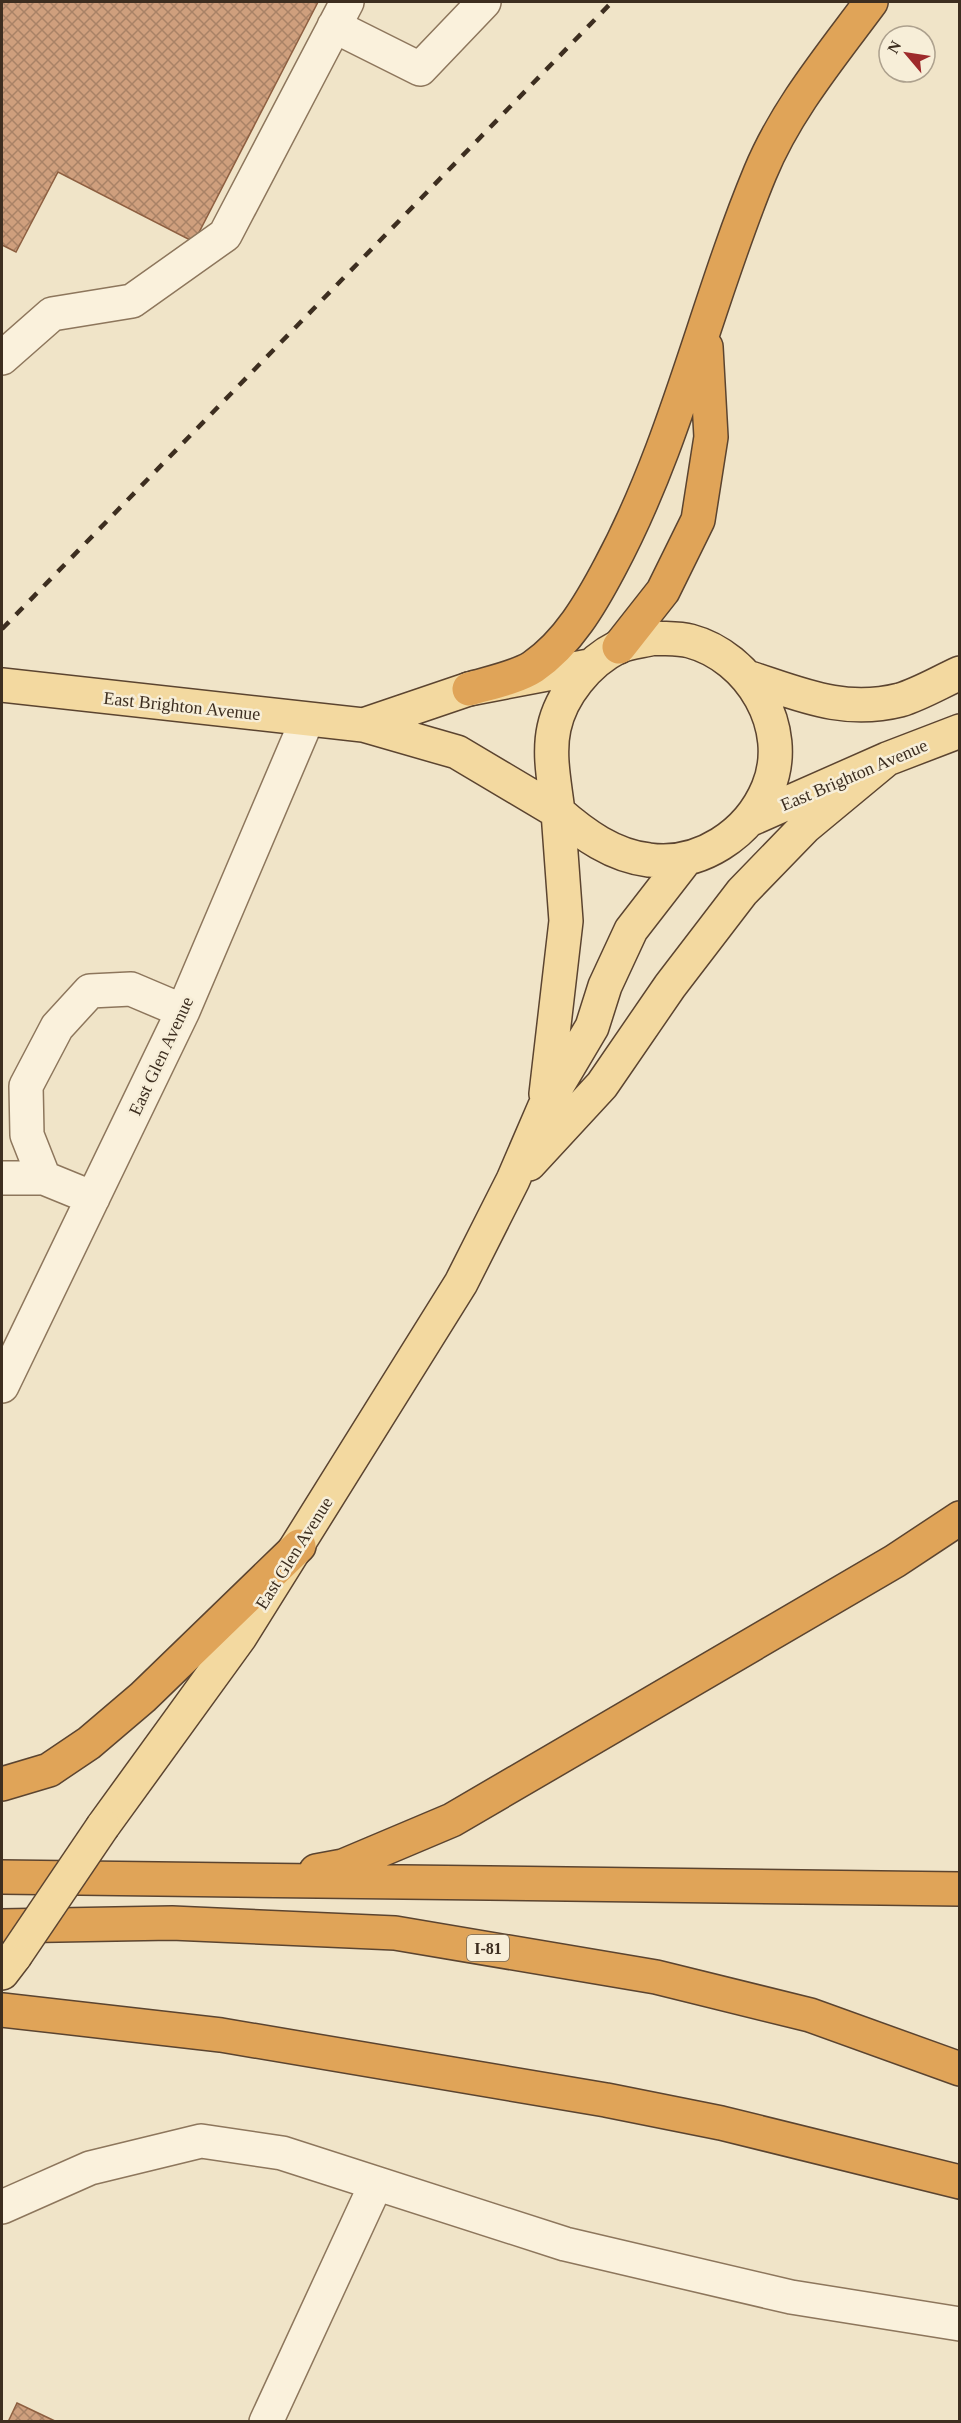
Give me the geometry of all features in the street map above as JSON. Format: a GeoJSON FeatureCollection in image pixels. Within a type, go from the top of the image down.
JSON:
{"type":"FeatureCollection","features":[{"type":"Feature","properties":{"kind":"highway"},"geometry":{"type":"LineString","coordinates":[[469,689],[532,668],[563,641],[593,600],[622,546],[650,483],[761,171],[800,100],[871,2]]}},
{"type":"Feature","properties":{"kind":"highway"},"geometry":{"type":"LineString","coordinates":[[619,646],[663,591],[698,520],[711,437],[705,330]]}},
{"type":"Feature","properties":{"kind":"highway"},"geometry":{"type":"LineString","coordinates":[[273,1880],[343,1866],[452,1820],[895,1561],[960,1518]]}},
{"type":"Feature","properties":{"kind":"highway"},"geometry":{"type":"LineString","coordinates":[[2,1784],[49,1770],[89,1743],[143,1697],[299,1546]]}},
{"type":"Feature","properties":{"kind":"highway"},"geometry":{"type":"LineString","coordinates":[[2,1877],[960,1889]]}},
{"type":"Feature","properties":{"kind":"highway","name":"I-81"},"geometry":{"type":"LineString","coordinates":[[2,1926],[172,1923],[395,1933],[656,1977],[810,2015],[960,2068]]}},
{"type":"Feature","properties":{"kind":"highway"},"geometry":{"type":"LineString","coordinates":[[2,2010],[232,2036],[583,2096],[733,2126],[960,2182]]}},
{"type":"Feature","properties":{"kind":"main road"},"geometry":{"type":"LineString","coordinates":[[589,666],[619,646],[654,638],[690,641],[723,655],[750,678],[768,712],[775,749],[769,786],[750,820],[722,845],[686,859]]}},
{"type":"Feature","properties":{"kind":"main road","name":"East Brighton Avenue"},"geometry":{"type":"LineString","coordinates":[[363,725],[469,689],[589,666]]}},
{"type":"Feature","properties":{"kind":"main road","name":"East Glen Avenue"},"geometry":{"type":"LineString","coordinates":[[544,1108],[566,921],[553,764],[554,728],[567,696],[589,666]]}},
{"type":"Feature","properties":{"kind":"main road"},"geometry":{"type":"LineString","coordinates":[[750,678],[828,704],[870,704],[901,699],[960,673]]}},
{"type":"Feature","properties":{"kind":"main road","name":"East Brighton Avenue"},"geometry":{"type":"LineString","coordinates":[[2,685],[363,725],[457,752],[558,812],[581,832],[603,846],[648,860],[686,859]]}},
{"type":"Feature","properties":{"kind":"main road","name":"East Brighton Avenue"},"geometry":{"type":"LineString","coordinates":[[750,820],[887,759],[960,731]]}},
{"type":"Feature","properties":{"kind":"main road"},"geometry":{"type":"LineString","coordinates":[[513,1180],[602,1085],[670,986],[742,891],[805,827],[887,759]]}},
{"type":"Feature","properties":{"kind":"main road","name":"East Glen Avenue"},"geometry":{"type":"LineString","coordinates":[[8,1964],[240,1637],[299,1546],[460,1283],[513,1180],[544,1108],[592,1026],[605,986],[632,930],[686,859]]}},
{"type":"Feature","properties":{"kind":"street"},"geometry":{"type":"LineString","coordinates":[[2,358],[52,314],[132,301],[225,236],[341,14],[420,69],[484,2]]}},
{"type":"Feature","properties":{"kind":"street","name":"East Glen Avenue"},"geometry":{"type":"LineString","coordinates":[[2,1386],[183,1011],[307,720]]}},
{"type":"Feature","properties":{"kind":"street"},"geometry":{"type":"LineString","coordinates":[[44,1178],[27,1135],[26,1086],[57,1027],[90,991],[131,989],[183,1011]]}},
{"type":"Feature","properties":{"kind":"street"},"geometry":{"type":"LineString","coordinates":[[2,1179],[44,1178],[93,1198]]}},
{"type":"Feature","properties":{"kind":"street"},"geometry":{"type":"LineString","coordinates":[[2,2207],[90,2168],[201,2140],[282,2153],[587,2249],[791,2297],[960,2324]]}},
{"type":"Feature","properties":{"kind":"street"},"geometry":{"type":"LineString","coordinates":[[2,2186],[66,2180]]}},
{"type":"Feature","properties":{"kind":"street"},"geometry":{"type":"LineString","coordinates":[[266,2421],[376,2184]]}},
{"type":"Feature","properties":{"kind":"building"},"geometry":{"type":"Polygon","coordinates":[[[2,2],[318,2],[194,242],[58,172],[16,252],[2,245],[2,2]]]}},
{"type":"Feature","properties":{"kind":"building"},"geometry":{"type":"Polygon","coordinates":[[[17,2403],[57,2422],[8,2422],[17,2403]]]}},
{"type":"Feature","properties":{"kind":"railway"},"geometry":{"type":"LineString","coordinates":[[2,629],[612,2]]}}]}
